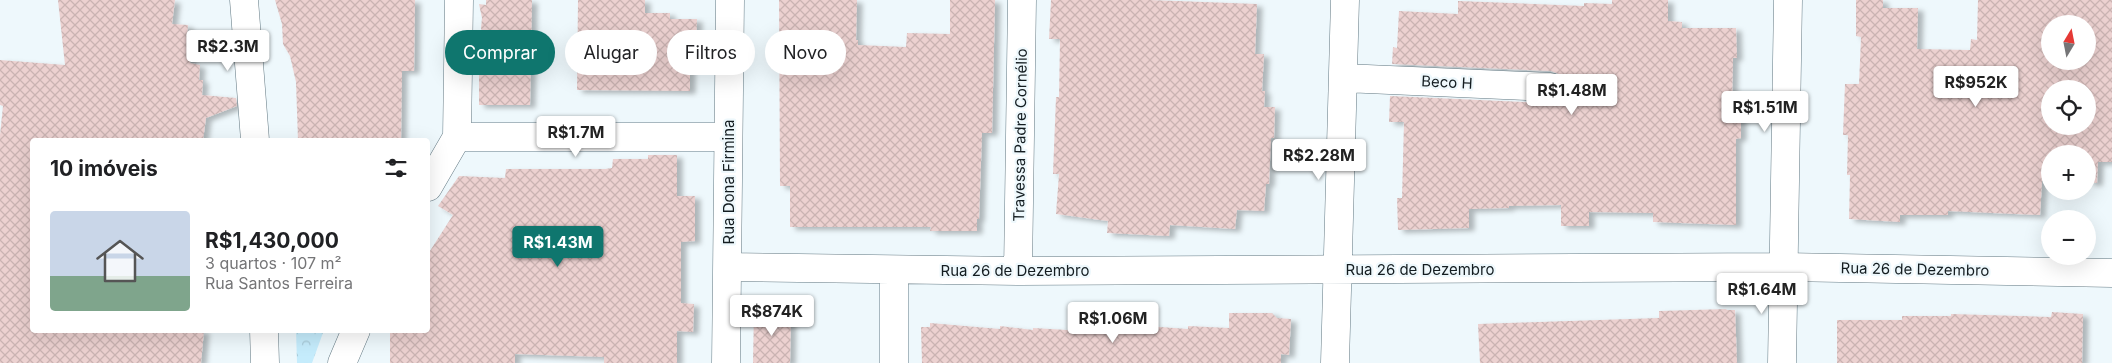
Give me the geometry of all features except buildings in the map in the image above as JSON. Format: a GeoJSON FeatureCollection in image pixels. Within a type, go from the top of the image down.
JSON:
{"type":"FeatureCollection","features":[{"type":"Feature","properties":{"kind":"street"},"geometry":{"type":"LineString","coordinates":[[244,0],[255,138]]}},
{"type":"Feature","properties":{"kind":"street"},"geometry":{"type":"LineString","coordinates":[[430,184],[457,137],[459,0]]}},
{"type":"Feature","properties":{"kind":"street","name":"Rua Dona Firmina"},"geometry":{"type":"LineString","coordinates":[[726,363],[730,0]]}},
{"type":"Feature","properties":{"kind":"street","name":"Travessa Padre Cornélio"},"geometry":{"type":"LineString","coordinates":[[1018,271],[1022,0]]}},
{"type":"Feature","properties":{"kind":"street"},"geometry":{"type":"LineString","coordinates":[[1335,363],[1345,0]]}},
{"type":"Feature","properties":{"kind":"street"},"geometry":{"type":"LineString","coordinates":[[1782,363],[1788,0]]}},
{"type":"Feature","properties":{"kind":"street","name":"Beco H"},"geometry":{"type":"LineString","coordinates":[[1344,78],[1550,87]]}},
{"type":"Feature","properties":{"kind":"street"},"geometry":{"type":"LineString","coordinates":[[457,137],[728,137]]}},
{"type":"Feature","properties":{"kind":"street","name":"Rua 26 de Dezembro"},"geometry":{"type":"LineString","coordinates":[[728,267],[1018,271],[1785,267],[2112,272]]}},
{"type":"Feature","properties":{"kind":"street"},"geometry":{"type":"LineString","coordinates":[[894,270],[894,363]]}},
{"type":"Feature","properties":{"kind":"street"},"geometry":{"type":"LineString","coordinates":[[264,333],[265,363]]}},
{"type":"Feature","properties":{"kind":"street"},"geometry":{"type":"LineString","coordinates":[[342,363],[355,333]]}},
{"type":"Feature","properties":{"kind":"green space"},"geometry":{"type":"Polygon","coordinates":[[[296,333],[323,333],[312,363],[297,363],[296,333]]]}}]}
